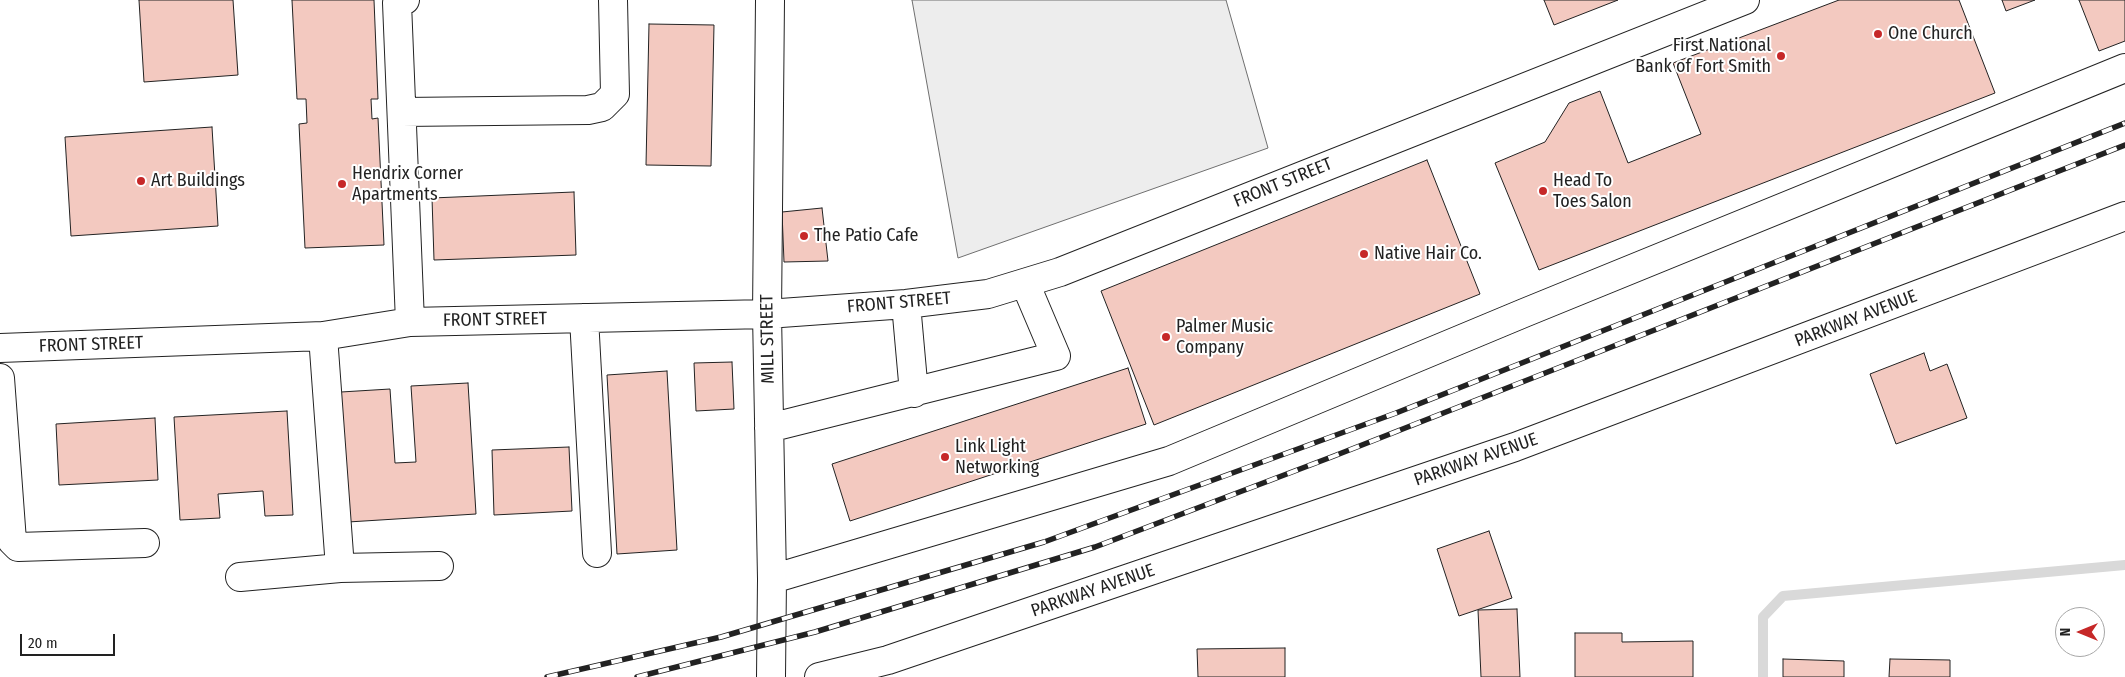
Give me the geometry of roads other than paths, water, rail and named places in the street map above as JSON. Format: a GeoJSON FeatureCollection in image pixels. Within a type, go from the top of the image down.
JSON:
{"type":"FeatureCollection","features":[{"type":"Feature","properties":{"kind":"street"},"geometry":{"type":"LineString","coordinates":[[405,0],[397,3],[410,322]]}},
{"type":"Feature","properties":{"kind":"street"},"geometry":{"type":"LineString","coordinates":[[402,112],[588,110],[602,106],[615,94],[613,0]]}},
{"type":"Feature","properties":{"kind":"street","name":"MILL STREET"},"geometry":{"type":"LineString","coordinates":[[770,0],[767,314],[772,579],[771,677]]}},
{"type":"Feature","properties":{"kind":"street","name":"FRONT STREET"},"geometry":{"type":"LineString","coordinates":[[0,348],[323,336],[410,322],[767,314],[906,304],[988,294],[1069,268],[1713,6],[1745,0]]}},
{"type":"Feature","properties":{"kind":"street"},"geometry":{"type":"LineString","coordinates":[[772,579],[1169,461],[1524,313],[2125,68]]}},
{"type":"Feature","properties":{"kind":"street","name":"PARKWAY AVENUE"},"geometry":{"type":"LineString","coordinates":[[819,677],[888,660],[1515,447],[2125,216]]}},
{"type":"Feature","properties":{"kind":"street"},"geometry":{"type":"LineString","coordinates":[[769,428],[1056,356],[1025,282]]}},
{"type":"Feature","properties":{"kind":"street"},"geometry":{"type":"LineString","coordinates":[[906,304],[914,392]]}},
{"type":"Feature","properties":{"kind":"street"},"geometry":{"type":"LineString","coordinates":[[584,318],[597,553]]}},
{"type":"Feature","properties":{"kind":"street"},"geometry":{"type":"LineString","coordinates":[[323,336],[340,568]]}},
{"type":"Feature","properties":{"kind":"street"},"geometry":{"type":"LineString","coordinates":[[0,378],[12,541],[18,547],[145,543]]}},
{"type":"Feature","properties":{"kind":"street"},"geometry":{"type":"LineString","coordinates":[[240,577],[340,568],[439,566]]}},
{"type":"Feature","properties":{"kind":"waterway"},"geometry":{"type":"LineString","coordinates":[[1763,677],[1763,617],[1783,596],[2125,565]]}},
{"type":"Feature","properties":{"kind":"railway"},"geometry":{"type":"LineString","coordinates":[[547,677],[721,637],[1044,542],[1396,413],[2125,123]]}},
{"type":"Feature","properties":{"kind":"railway"},"geometry":{"type":"LineString","coordinates":[[637,677],[815,632],[1095,547],[1334,456],[2125,145]]}},
{"type":"Feature","properties":{"kind":"place","name":"One Church"},"geometry":{"type":"Point","coordinates":[1878,34]}},
{"type":"Feature","properties":{"kind":"place","name":"First National Bank of Fort Smith"},"geometry":{"type":"Point","coordinates":[1781,56]}},
{"type":"Feature","properties":{"kind":"place","name":"Art Buildings"},"geometry":{"type":"Point","coordinates":[141,181]}},
{"type":"Feature","properties":{"kind":"place","name":"Hendrix Corner Apartments"},"geometry":{"type":"Point","coordinates":[342,184]}},
{"type":"Feature","properties":{"kind":"place","name":"Head To Toes Salon"},"geometry":{"type":"Point","coordinates":[1543,191]}},
{"type":"Feature","properties":{"kind":"place","name":"The Patio Cafe"},"geometry":{"type":"Point","coordinates":[804,236]}},
{"type":"Feature","properties":{"kind":"place","name":"Native Hair Co."},"geometry":{"type":"Point","coordinates":[1364,254]}},
{"type":"Feature","properties":{"kind":"place","name":"Palmer Music Company"},"geometry":{"type":"Point","coordinates":[1166,337]}},
{"type":"Feature","properties":{"kind":"place","name":"Link Light Networking"},"geometry":{"type":"Point","coordinates":[945,457]}}]}
